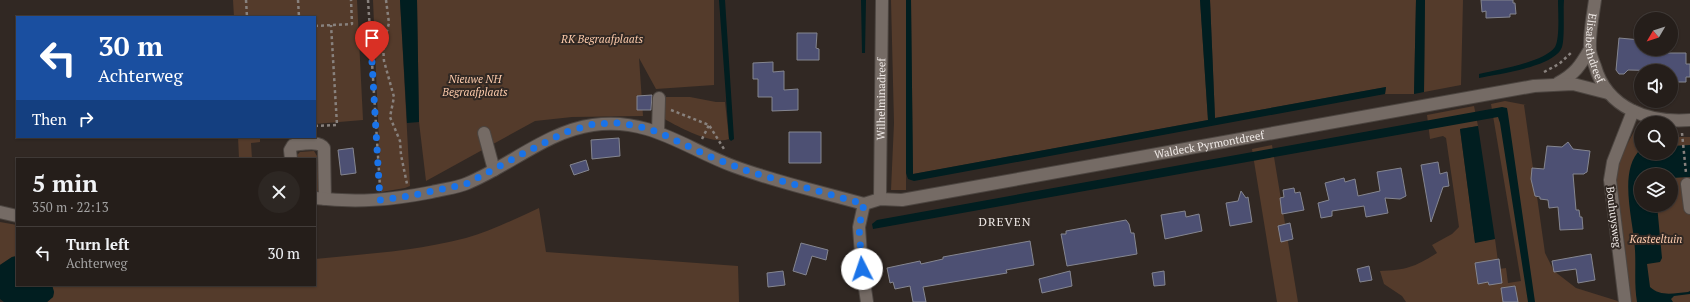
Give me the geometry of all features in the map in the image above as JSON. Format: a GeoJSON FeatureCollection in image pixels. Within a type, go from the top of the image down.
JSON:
{"type":"FeatureCollection","features":[{"type":"Feature","properties":{"kind":"street","name":"Wilhelminadreef"},"geometry":{"type":"LineString","coordinates":[[880,199],[882,0]]}},
{"type":"Feature","properties":{"kind":"street","name":"Elisabethdreef"},"geometry":{"type":"LineString","coordinates":[[1595,0],[1590,49],[1601,83],[1608,93]]}},
{"type":"Feature","properties":{"kind":"street","name":"Waldeck Pyrmontdreef"},"geometry":{"type":"LineString","coordinates":[[1555,84],[1570,76],[1580,67],[1590,49]]}},
{"type":"Feature","properties":{"kind":"street","name":"Waldeck Pyrmontdreef"},"geometry":{"type":"LineString","coordinates":[[864,204],[880,199],[902,200],[1534,86],[1573,84],[1608,93]]}},
{"type":"Feature","properties":{"kind":"street"},"geometry":{"type":"LineString","coordinates":[[1608,93],[1622,106],[1633,111],[1658,119],[1690,120]]}},
{"type":"Feature","properties":{"kind":"street"},"geometry":{"type":"LineString","coordinates":[[658,132],[659,98]]}},
{"type":"Feature","properties":{"kind":"street","name":"Bouhuysweg"},"geometry":{"type":"LineString","coordinates":[[1625,302],[1610,180],[1613,162],[1633,111]]}},
{"type":"Feature","properties":{"kind":"street"},"geometry":{"type":"LineString","coordinates":[[291,158],[290,150],[293,145],[317,143],[322,145],[324,148],[320,199],[350,201],[380,200],[409,196],[466,184],[566,132],[581,127],[618,123],[638,126],[658,132],[733,166],[864,204],[859,227],[862,269],[867,302]]}},
{"type":"Feature","properties":{"kind":"street"},"geometry":{"type":"LineString","coordinates":[[484,132],[494,170]]}},
{"type":"Feature","properties":{"kind":"street"},"geometry":{"type":"LineString","coordinates":[[1687,184],[1690,208]]}},
{"type":"Feature","properties":{"kind":"street"},"geometry":{"type":"LineString","coordinates":[[0,212],[16,216]]}},
{"type":"Feature","properties":{"kind":"path"},"geometry":{"type":"LineString","coordinates":[[246,0],[247,16]]}},
{"type":"Feature","properties":{"kind":"path"},"geometry":{"type":"LineString","coordinates":[[298,0],[299,16]]}},
{"type":"Feature","properties":{"kind":"path"},"geometry":{"type":"LineString","coordinates":[[316,26],[352,24],[351,0]]}},
{"type":"Feature","properties":{"kind":"path"},"geometry":{"type":"LineString","coordinates":[[368,0],[380,200]]}},
{"type":"Feature","properties":{"kind":"path"},"geometry":{"type":"LineString","coordinates":[[386,0],[389,23],[384,46],[384,61],[394,97],[390,117],[400,141],[401,155],[409,196]]}},
{"type":"Feature","properties":{"kind":"path"},"geometry":{"type":"LineString","coordinates":[[316,126],[337,124],[331,25]]}},
{"type":"Feature","properties":{"kind":"path"},"geometry":{"type":"LineString","coordinates":[[1541,73],[1559,64],[1577,46]]}},
{"type":"Feature","properties":{"kind":"path"},"geometry":{"type":"LineString","coordinates":[[659,112],[668,109],[709,125],[721,141],[733,166]]}},
{"type":"Feature","properties":{"kind":"path"},"geometry":{"type":"LineString","coordinates":[[1682,135],[1687,184]]}},
{"type":"Feature","properties":{"kind":"green space"},"geometry":{"type":"Polygon","coordinates":[[[233,0],[357,0],[363,120],[316,124],[316,16],[234,16],[233,0]]]}},
{"type":"Feature","properties":{"kind":"green space"},"geometry":{"type":"Polygon","coordinates":[[[373,0],[400,0],[410,186],[381,192],[373,0]]]}},
{"type":"Feature","properties":{"kind":"green space"},"geometry":{"type":"Polygon","coordinates":[[[417,0],[714,0],[714,85],[656,89],[639,58],[643,116],[572,117],[535,121],[426,181],[419,122],[417,0]]]}},
{"type":"Feature","properties":{"kind":"green space"},"geometry":{"type":"Polygon","coordinates":[[[891,0],[906,0],[906,190],[891,190],[894,123],[891,0]]]}},
{"type":"Feature","properties":{"kind":"green space"},"geometry":{"type":"Polygon","coordinates":[[[911,0],[1200,0],[1208,120],[913,174],[911,0]]]}},
{"type":"Feature","properties":{"kind":"green space"},"geometry":{"type":"Polygon","coordinates":[[[1210,0],[1416,0],[1414,94],[1385,94],[1386,87],[1215,118],[1210,0]]]}},
{"type":"Feature","properties":{"kind":"green space"},"geometry":{"type":"Polygon","coordinates":[[[1425,0],[1463,0],[1461,85],[1424,92],[1425,0]]]}},
{"type":"Feature","properties":{"kind":"green space"},"geometry":{"type":"Polygon","coordinates":[[[664,97],[690,97],[716,102],[725,102],[729,139],[714,140],[706,138],[666,120],[664,118],[664,97]]]}},
{"type":"Feature","properties":{"kind":"green space"},"geometry":{"type":"Polygon","coordinates":[[[1505,101],[1526,105],[1524,105],[1545,253],[1554,271],[1576,288],[1621,302],[1406,302],[1402,296],[1384,284],[1380,271],[1404,269],[1422,262],[1437,253],[1432,245],[1452,234],[1459,227],[1446,138],[1443,136],[1430,139],[1427,115],[1474,106],[1478,126],[1460,129],[1475,242],[1495,239],[1499,269],[1506,268],[1508,283],[1521,281],[1491,104],[1505,101]]]}},
{"type":"Feature","properties":{"kind":"green space","name":"Kasteeltuin"},"geometry":{"type":"Polygon","coordinates":[[[1634,132],[1634,160],[1678,160],[1678,135],[1679,137],[1690,137],[1690,302],[1630,302],[1615,180],[1624,150],[1634,132]]]}},
{"type":"Feature","properties":{"kind":"green space"},"geometry":{"type":"Polygon","coordinates":[[[238,138],[260,138],[260,142],[251,143],[252,158],[239,158],[238,138]]]}},
{"type":"Feature","properties":{"kind":"green space"},"geometry":{"type":"Polygon","coordinates":[[[1272,145],[1298,302],[1277,302],[1252,149],[1272,145]]]}},
{"type":"Feature","properties":{"kind":"green space"},"geometry":{"type":"Polygon","coordinates":[[[314,151],[317,156],[319,190],[316,192],[316,158],[298,158],[297,155],[300,152],[314,151]]]}},
{"type":"Feature","properties":{"kind":"green space"},"geometry":{"type":"Polygon","coordinates":[[[539,208],[546,252],[738,266],[739,302],[47,302],[53,297],[54,292],[52,286],[316,286],[316,259],[391,252],[429,246],[466,238],[539,208]]]}},
{"type":"Feature","properties":{"kind":"green space"},"geometry":{"type":"Polygon","coordinates":[[[0,222],[16,225],[16,256],[12,257],[0,265],[0,222]]]}},
{"type":"Feature","properties":{"kind":"water"},"geometry":{"type":"Polygon","coordinates":[[[400,0],[417,0],[419,122],[407,123],[400,0]]]}},
{"type":"Feature","properties":{"kind":"water"},"geometry":{"type":"Polygon","coordinates":[[[719,0],[725,0],[734,139],[731,141],[729,139],[719,0]]]}},
{"type":"Feature","properties":{"kind":"water"},"geometry":{"type":"Polygon","coordinates":[[[861,0],[866,0],[865,53],[862,53],[861,0]]]}},
{"type":"Feature","properties":{"kind":"water"},"geometry":{"type":"Polygon","coordinates":[[[906,0],[911,0],[913,174],[1208,120],[1200,0],[1210,0],[1215,118],[1386,87],[1385,94],[914,181],[908,179],[906,173],[906,0]]]}},
{"type":"Feature","properties":{"kind":"water"},"geometry":{"type":"Polygon","coordinates":[[[1416,0],[1425,0],[1424,92],[1414,94],[1416,0]]]}},
{"type":"Feature","properties":{"kind":"water"},"geometry":{"type":"Polygon","coordinates":[[[1558,0],[1564,0],[1564,31],[1562,47],[1557,54],[1538,65],[1512,72],[1479,78],[1479,74],[1520,65],[1550,52],[1557,43],[1558,0]]]}},
{"type":"Feature","properties":{"kind":"water"},"geometry":{"type":"Polygon","coordinates":[[[1502,107],[1507,108],[1535,302],[1528,302],[1498,117],[873,229],[872,224],[877,220],[1502,107]]]}},
{"type":"Feature","properties":{"kind":"water"},"geometry":{"type":"Polygon","coordinates":[[[1478,126],[1495,239],[1475,243],[1460,129],[1478,126]]]}},
{"type":"Feature","properties":{"kind":"water"},"geometry":{"type":"Polygon","coordinates":[[[1690,145],[1690,177],[1678,178],[1678,168],[1634,168],[1634,212],[1658,212],[1662,258],[1660,262],[1647,264],[1650,287],[1663,293],[1690,291],[1690,294],[1674,296],[1671,299],[1673,302],[1637,302],[1635,250],[1628,183],[1630,170],[1634,158],[1634,160],[1678,160],[1678,146],[1690,145]]]}},
{"type":"Feature","properties":{"kind":"water"},"geometry":{"type":"Polygon","coordinates":[[[16,256],[16,286],[52,286],[54,292],[53,297],[47,302],[4,302],[0,299],[0,265],[12,257],[16,256]]]}},
{"type":"Feature","properties":{"kind":"building"},"geometry":{"type":"Polygon","coordinates":[[[1481,0],[1513,0],[1513,3],[1515,3],[1516,14],[1510,14],[1510,17],[1486,18],[1486,11],[1482,12],[1481,0]]]}},
{"type":"Feature","properties":{"kind":"building"},"geometry":{"type":"Polygon","coordinates":[[[797,33],[817,33],[816,48],[819,49],[819,60],[797,60],[797,33]]]}},
{"type":"Feature","properties":{"kind":"building"},"geometry":{"type":"Polygon","coordinates":[[[1619,38],[1634,39],[1634,56],[1678,56],[1678,53],[1686,53],[1686,64],[1690,64],[1690,77],[1686,77],[1686,82],[1678,82],[1678,64],[1634,64],[1634,70],[1628,70],[1624,74],[1619,74],[1616,70],[1619,38]]]}},
{"type":"Feature","properties":{"kind":"building"},"geometry":{"type":"Polygon","coordinates":[[[773,62],[773,72],[784,71],[784,90],[798,89],[798,110],[772,111],[772,97],[758,97],[758,79],[753,79],[753,63],[773,62]]]}},
{"type":"Feature","properties":{"kind":"building"},"geometry":{"type":"Polygon","coordinates":[[[652,95],[651,110],[637,110],[637,96],[652,95]]]}},
{"type":"Feature","properties":{"kind":"building"},"geometry":{"type":"Polygon","coordinates":[[[789,132],[821,132],[821,163],[789,163],[789,132]]]}},
{"type":"Feature","properties":{"kind":"building"},"geometry":{"type":"Polygon","coordinates":[[[619,138],[620,156],[592,159],[591,140],[619,138]]]}},
{"type":"Feature","properties":{"kind":"building"},"geometry":{"type":"Polygon","coordinates":[[[1568,142],[1573,149],[1590,151],[1587,172],[1584,174],[1573,174],[1576,210],[1579,210],[1580,217],[1582,217],[1583,229],[1560,230],[1558,207],[1549,208],[1548,200],[1540,199],[1540,197],[1535,196],[1531,179],[1532,168],[1544,169],[1547,146],[1562,147],[1568,142]]]}},
{"type":"Feature","properties":{"kind":"building"},"geometry":{"type":"Polygon","coordinates":[[[353,148],[356,173],[341,175],[338,150],[353,148]]]}},
{"type":"Feature","properties":{"kind":"building"},"geometry":{"type":"Polygon","coordinates":[[[586,160],[589,170],[574,175],[570,165],[586,160]]]}},
{"type":"Feature","properties":{"kind":"building"},"geometry":{"type":"Polygon","coordinates":[[[1438,162],[1440,174],[1447,172],[1449,186],[1443,187],[1431,222],[1421,165],[1438,162]]]}},
{"type":"Feature","properties":{"kind":"building"},"geometry":{"type":"Polygon","coordinates":[[[1401,168],[1406,196],[1400,199],[1385,198],[1388,213],[1366,217],[1364,206],[1332,211],[1332,216],[1321,218],[1318,203],[1329,200],[1325,183],[1344,178],[1345,182],[1355,179],[1358,196],[1380,191],[1377,172],[1401,168]]]}},
{"type":"Feature","properties":{"kind":"building"},"geometry":{"type":"Polygon","coordinates":[[[1294,188],[1295,193],[1300,192],[1304,210],[1282,214],[1280,198],[1284,197],[1283,190],[1294,188]]]}},
{"type":"Feature","properties":{"kind":"building"},"geometry":{"type":"Polygon","coordinates":[[[1241,191],[1246,198],[1248,197],[1252,222],[1230,226],[1226,203],[1238,201],[1241,191]]]}},
{"type":"Feature","properties":{"kind":"building"},"geometry":{"type":"Polygon","coordinates":[[[1185,211],[1186,217],[1199,214],[1202,231],[1165,239],[1161,215],[1185,211]]]}},
{"type":"Feature","properties":{"kind":"building"},"geometry":{"type":"Polygon","coordinates":[[[1126,220],[1129,224],[1131,233],[1134,233],[1137,254],[1067,266],[1061,234],[1066,234],[1066,231],[1126,220]]]}},
{"type":"Feature","properties":{"kind":"building"},"geometry":{"type":"Polygon","coordinates":[[[1290,223],[1293,239],[1281,242],[1278,226],[1290,223]]]}},
{"type":"Feature","properties":{"kind":"building"},"geometry":{"type":"Polygon","coordinates":[[[1030,241],[1034,265],[1006,270],[1007,273],[923,287],[926,302],[913,302],[910,286],[895,289],[893,282],[890,283],[887,268],[920,261],[921,264],[943,259],[943,257],[1030,241]]]}},
{"type":"Feature","properties":{"kind":"building"},"geometry":{"type":"Polygon","coordinates":[[[801,243],[828,250],[826,260],[812,256],[806,275],[793,271],[801,243]]]}},
{"type":"Feature","properties":{"kind":"building"},"geometry":{"type":"Polygon","coordinates":[[[1591,254],[1595,280],[1578,283],[1576,269],[1554,272],[1552,261],[1591,254]]]}},
{"type":"Feature","properties":{"kind":"building"},"geometry":{"type":"Polygon","coordinates":[[[1499,259],[1502,283],[1489,285],[1488,282],[1478,284],[1475,263],[1499,259]]]}},
{"type":"Feature","properties":{"kind":"building"},"geometry":{"type":"Polygon","coordinates":[[[1369,266],[1372,280],[1360,282],[1357,269],[1369,266]]]}},
{"type":"Feature","properties":{"kind":"building"},"geometry":{"type":"Polygon","coordinates":[[[783,271],[785,285],[768,287],[767,273],[783,271]]]}},
{"type":"Feature","properties":{"kind":"building"},"geometry":{"type":"Polygon","coordinates":[[[1070,271],[1072,286],[1042,293],[1039,279],[1070,271]]]}},
{"type":"Feature","properties":{"kind":"building"},"geometry":{"type":"Polygon","coordinates":[[[1164,271],[1165,285],[1154,286],[1152,273],[1164,271]]]}},
{"type":"Feature","properties":{"kind":"building"},"geometry":{"type":"Polygon","coordinates":[[[1515,286],[1518,302],[1503,302],[1501,288],[1515,286]]]}},
{"type":"Feature","properties":{"kind":"district","name":"DREVEN"},"geometry":{"type":"Point","coordinates":[1005,222]}},
{"type":"Feature","properties":{"kind":"route"},"geometry":{"type":"LineString","coordinates":[[372,62],[380,200],[409,196],[466,184],[566,132],[594,124],[618,123],[638,126],[658,132],[711,157],[750,172],[864,204],[859,227],[862,269]]}},
{"type":"Feature","properties":{"kind":"park label","name":"RK Begraafplaats"},"geometry":{"type":"Point","coordinates":[602,39]}},
{"type":"Feature","properties":{"kind":"park label","name":"Nieuwe NH Begraafplaats"},"geometry":{"type":"Point","coordinates":[475,85]}}]}
